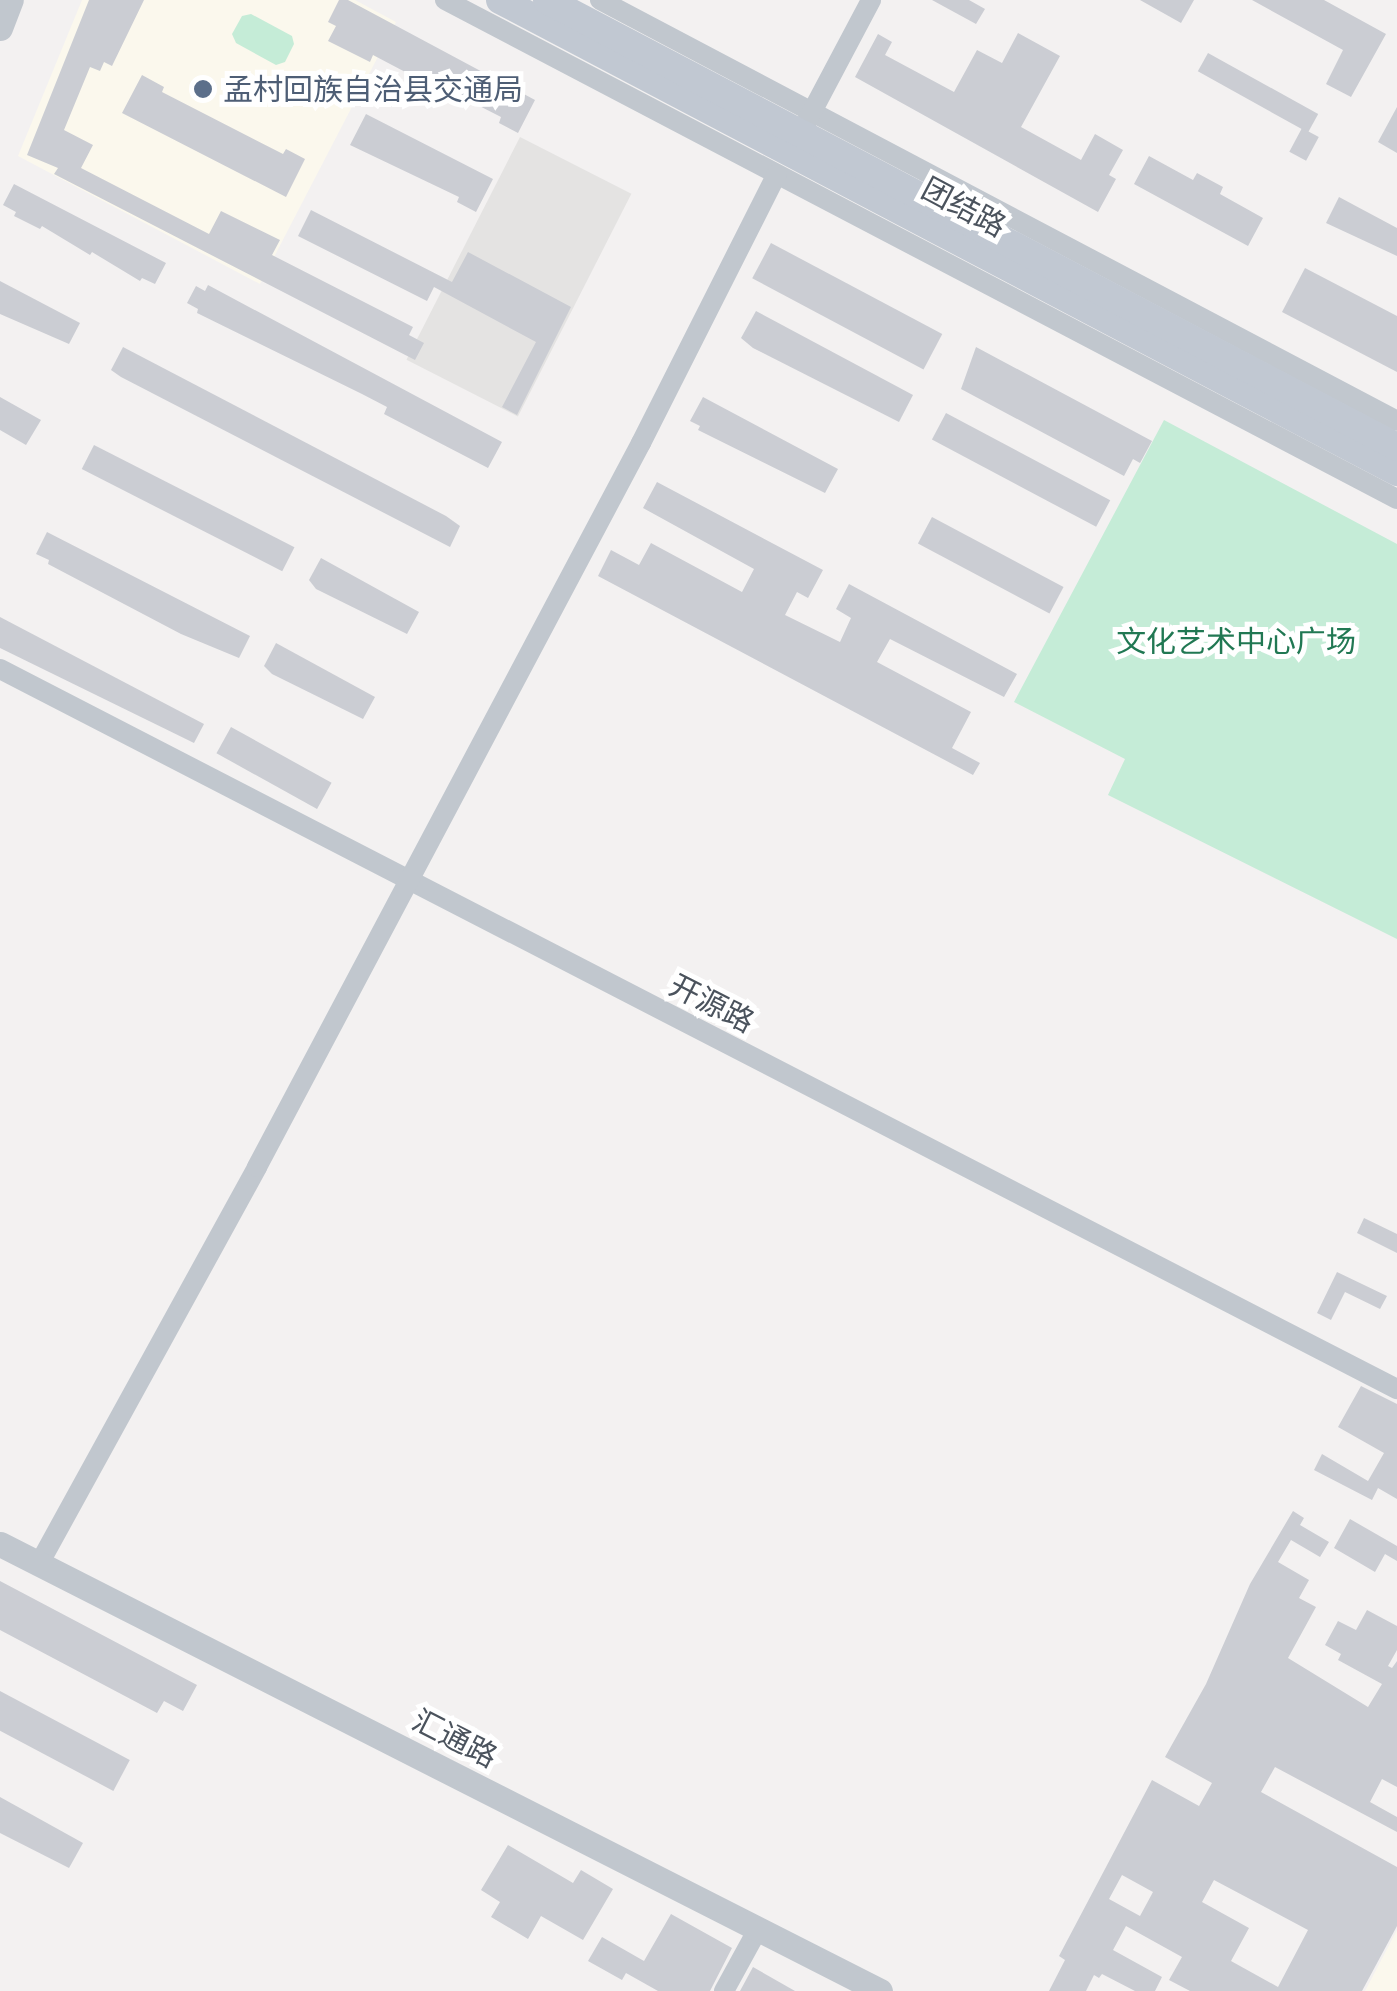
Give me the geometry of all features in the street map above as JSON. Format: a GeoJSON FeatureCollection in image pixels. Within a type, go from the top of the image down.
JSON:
{"type":"FeatureCollection","features":[{"type":"Feature","properties":{"kind":"main road","name":"团结路"},"geometry":{"type":"LineString","coordinates":[[500,0],[1397,472]]}},
{"type":"Feature","properties":{"kind":"main road","name":"团结路"},"geometry":{"type":"LineString","coordinates":[[546,0],[806,123],[1397,447]]}},
{"type":"Feature","properties":{"kind":"street"},"geometry":{"type":"LineString","coordinates":[[0,28],[12,0]]}},
{"type":"Feature","properties":{"kind":"street"},"geometry":{"type":"LineString","coordinates":[[445,0],[1397,499]]}},
{"type":"Feature","properties":{"kind":"street"},"geometry":{"type":"LineString","coordinates":[[600,0],[806,123],[1397,421]]}},
{"type":"Feature","properties":{"kind":"street"},"geometry":{"type":"LineString","coordinates":[[806,123],[870,0]]}},
{"type":"Feature","properties":{"kind":"street"},"geometry":{"type":"LineString","coordinates":[[40,1564],[641,443],[776,174]]}},
{"type":"Feature","properties":{"kind":"street","name":"开源路"},"geometry":{"type":"LineString","coordinates":[[0,669],[1397,1390]]}},
{"type":"Feature","properties":{"kind":"street","name":"汇通路"},"geometry":{"type":"LineString","coordinates":[[0,1544],[880,1991]]}},
{"type":"Feature","properties":{"kind":"street"},"geometry":{"type":"LineString","coordinates":[[724,1991],[758,1929]]}},
{"type":"Feature","properties":{"kind":"shaded area","name":"孟村回族自治县交通局"},"geometry":{"type":"Polygon","coordinates":[[[82,0],[355,0],[396,22],[260,284],[18,156],[82,0]]]}},
{"type":"Feature","properties":{"kind":"shaded area"},"geometry":{"type":"Polygon","coordinates":[[[520,137],[631,194],[518,417],[407,360],[520,137]]]}},
{"type":"Feature","properties":{"kind":"shaded area"},"geometry":{"type":"Polygon","coordinates":[[[1397,1930],[1397,1991],[1365,1991],[1397,1930]]]}},
{"type":"Feature","properties":{"kind":"green space"},"geometry":{"type":"Polygon","coordinates":[[[251,14],[292,36],[294,44],[285,62],[276,65],[236,43],[232,34],[242,16],[251,14]]]}},
{"type":"Feature","properties":{"kind":"green space","name":"文化艺术中心广场"},"geometry":{"type":"Polygon","coordinates":[[[1164,420],[1397,544],[1397,939],[1108,795],[1125,759],[1014,702],[1164,420]]]}},
{"type":"Feature","properties":{"kind":"building"},"geometry":{"type":"Polygon","coordinates":[[[89,0],[144,0],[112,66],[104,62],[100,71],[90,67],[64,130],[93,145],[81,168],[209,234],[221,211],[280,240],[272,255],[413,327],[409,335],[424,343],[415,360],[54,174],[58,168],[27,155],[89,0]]]}},
{"type":"Feature","properties":{"kind":"building"},"geometry":{"type":"Polygon","coordinates":[[[339,0],[348,0],[535,100],[518,133],[499,123],[501,117],[411,71],[409,74],[373,55],[370,62],[328,41],[336,26],[328,22],[339,0]]]}},
{"type":"Feature","properties":{"kind":"building"},"geometry":{"type":"Polygon","coordinates":[[[932,0],[969,0],[985,9],[976,24],[932,0]]]}},
{"type":"Feature","properties":{"kind":"building"},"geometry":{"type":"Polygon","coordinates":[[[1140,0],[1194,0],[1181,23],[1140,0]]]}},
{"type":"Feature","properties":{"kind":"building"},"geometry":{"type":"Polygon","coordinates":[[[1252,0],[1324,0],[1386,34],[1351,97],[1326,84],[1343,50],[1252,0]]]}},
{"type":"Feature","properties":{"kind":"building"},"geometry":{"type":"Polygon","coordinates":[[[1018,33],[1060,56],[1021,127],[1081,160],[1095,134],[1123,150],[1109,175],[1116,179],[1098,212],[855,77],[878,34],[892,42],[885,55],[954,92],[977,50],[1002,63],[1018,33]]]}},
{"type":"Feature","properties":{"kind":"building"},"geometry":{"type":"Polygon","coordinates":[[[1208,53],[1318,114],[1308,132],[1198,71],[1208,53]]]}},
{"type":"Feature","properties":{"kind":"building"},"geometry":{"type":"Polygon","coordinates":[[[142,75],[164,87],[162,92],[283,154],[286,149],[305,159],[286,197],[122,113],[142,75]]]}},
{"type":"Feature","properties":{"kind":"building"},"geometry":{"type":"Polygon","coordinates":[[[1397,107],[1397,153],[1378,142],[1397,107]]]}},
{"type":"Feature","properties":{"kind":"building"},"geometry":{"type":"Polygon","coordinates":[[[366,114],[493,179],[476,212],[457,202],[459,197],[350,145],[366,114]]]}},
{"type":"Feature","properties":{"kind":"building"},"geometry":{"type":"Polygon","coordinates":[[[1302,128],[1319,137],[1306,161],[1289,152],[1302,128]]]}},
{"type":"Feature","properties":{"kind":"building"},"geometry":{"type":"Polygon","coordinates":[[[1149,156],[1193,180],[1197,173],[1223,187],[1220,194],[1263,218],[1248,246],[1134,184],[1149,156]]]}},
{"type":"Feature","properties":{"kind":"building"},"geometry":{"type":"Polygon","coordinates":[[[14,184],[166,263],[155,284],[142,278],[140,281],[42,226],[40,229],[14,216],[16,212],[3,205],[14,184]]]}},
{"type":"Feature","properties":{"kind":"building"},"geometry":{"type":"Polygon","coordinates":[[[1339,197],[1397,228],[1397,256],[1326,223],[1339,197]]]}},
{"type":"Feature","properties":{"kind":"building"},"geometry":{"type":"Polygon","coordinates":[[[311,210],[452,282],[468,252],[571,307],[517,415],[502,407],[536,342],[434,287],[427,301],[298,236],[311,210]]]}},
{"type":"Feature","properties":{"kind":"building"},"geometry":{"type":"Polygon","coordinates":[[[771,243],[942,334],[924,369],[752,278],[771,243]]]}},
{"type":"Feature","properties":{"kind":"building"},"geometry":{"type":"Polygon","coordinates":[[[1305,268],[1397,316],[1397,372],[1282,312],[1305,268]]]}},
{"type":"Feature","properties":{"kind":"building"},"geometry":{"type":"Polygon","coordinates":[[[0,281],[80,323],[69,344],[0,314],[0,281]]]}},
{"type":"Feature","properties":{"kind":"building"},"geometry":{"type":"Polygon","coordinates":[[[208,285],[502,442],[488,468],[384,414],[387,407],[197,313],[198,309],[187,303],[196,286],[205,291],[208,285]]]}},
{"type":"Feature","properties":{"kind":"building"},"geometry":{"type":"Polygon","coordinates":[[[756,311],[913,395],[899,422],[753,348],[741,338],[756,311]]]}},
{"type":"Feature","properties":{"kind":"building"},"geometry":{"type":"Polygon","coordinates":[[[123,347],[446,516],[460,526],[450,547],[121,377],[111,370],[123,347]]]}},
{"type":"Feature","properties":{"kind":"building"},"geometry":{"type":"Polygon","coordinates":[[[976,347],[1152,441],[1140,463],[1133,459],[1124,476],[961,389],[976,347]]]}},
{"type":"Feature","properties":{"kind":"building"},"geometry":{"type":"Polygon","coordinates":[[[0,397],[41,420],[26,445],[0,430],[0,397]]]}},
{"type":"Feature","properties":{"kind":"building"},"geometry":{"type":"Polygon","coordinates":[[[703,397],[838,469],[825,493],[698,430],[700,426],[690,421],[703,397]]]}},
{"type":"Feature","properties":{"kind":"building"},"geometry":{"type":"Polygon","coordinates":[[[946,413],[1110,500],[1096,527],[932,439],[946,413]]]}},
{"type":"Feature","properties":{"kind":"building"},"geometry":{"type":"Polygon","coordinates":[[[94,445],[294,547],[282,571],[82,469],[94,445]]]}},
{"type":"Feature","properties":{"kind":"building"},"geometry":{"type":"Polygon","coordinates":[[[657,482],[823,570],[808,598],[797,592],[785,615],[840,642],[851,618],[836,609],[849,584],[1017,674],[1004,697],[890,639],[877,662],[971,712],[952,748],[980,763],[973,775],[598,576],[611,550],[639,565],[651,543],[742,592],[754,569],[643,508],[657,482]]]}},
{"type":"Feature","properties":{"kind":"building"},"geometry":{"type":"Polygon","coordinates":[[[932,517],[1064,587],[1049,613],[918,543],[932,517]]]}},
{"type":"Feature","properties":{"kind":"building"},"geometry":{"type":"Polygon","coordinates":[[[47,532],[250,636],[239,658],[181,634],[48,564],[49,560],[36,554],[47,532]]]}},
{"type":"Feature","properties":{"kind":"building"},"geometry":{"type":"Polygon","coordinates":[[[321,558],[419,612],[407,634],[316,589],[309,580],[321,558]]]}},
{"type":"Feature","properties":{"kind":"building"},"geometry":{"type":"Polygon","coordinates":[[[0,617],[204,724],[194,743],[0,648],[0,617]]]}},
{"type":"Feature","properties":{"kind":"building"},"geometry":{"type":"Polygon","coordinates":[[[276,643],[375,697],[363,719],[272,674],[264,666],[276,643]]]}},
{"type":"Feature","properties":{"kind":"building"},"geometry":{"type":"Polygon","coordinates":[[[231,727],[332,783],[317,809],[216,753],[231,727]]]}},
{"type":"Feature","properties":{"kind":"building"},"geometry":{"type":"Polygon","coordinates":[[[1364,1218],[1397,1234],[1397,1253],[1357,1233],[1364,1218]]]}},
{"type":"Feature","properties":{"kind":"building"},"geometry":{"type":"Polygon","coordinates":[[[1337,1272],[1387,1296],[1380,1309],[1345,1292],[1331,1320],[1317,1313],[1337,1272]]]}},
{"type":"Feature","properties":{"kind":"building"},"geometry":{"type":"Polygon","coordinates":[[[1361,1386],[1397,1404],[1397,1499],[1378,1488],[1372,1500],[1314,1470],[1322,1454],[1368,1481],[1384,1453],[1338,1427],[1361,1386]]]}},
{"type":"Feature","properties":{"kind":"building"},"geometry":{"type":"Polygon","coordinates":[[[1293,1511],[1304,1518],[1300,1525],[1329,1542],[1320,1557],[1291,1540],[1278,1562],[1309,1580],[1299,1598],[1316,1607],[1288,1658],[1368,1707],[1382,1684],[1338,1660],[1341,1654],[1325,1645],[1338,1621],[1356,1630],[1367,1610],[1397,1626],[1397,1650],[1388,1666],[1392,1668],[1397,1661],[1397,1787],[1382,1779],[1370,1802],[1397,1817],[1397,1832],[1275,1767],[1261,1792],[1397,1867],[1397,1926],[1362,1991],[1190,1991],[1169,1980],[1182,1957],[1126,1926],[1113,1950],[1162,1977],[1155,1991],[1135,1991],[1102,1974],[1099,1978],[1094,1975],[1086,1991],[1049,1991],[1065,1960],[1059,1956],[1152,1780],[1199,1806],[1212,1783],[1165,1757],[1206,1684],[1250,1584],[1293,1511]],[[1122,1875],[1109,1899],[1140,1916],[1153,1892],[1122,1875]],[[1214,1880],[1202,1902],[1249,1928],[1231,1961],[1278,1987],[1308,1930],[1214,1880]]]}},
{"type":"Feature","properties":{"kind":"building"},"geometry":{"type":"Polygon","coordinates":[[[1350,1519],[1397,1546],[1397,1561],[1385,1554],[1375,1572],[1334,1548],[1350,1519]]]}},
{"type":"Feature","properties":{"kind":"building"},"geometry":{"type":"Polygon","coordinates":[[[0,1581],[197,1685],[183,1711],[164,1701],[157,1713],[0,1630],[0,1581]]]}},
{"type":"Feature","properties":{"kind":"building"},"geometry":{"type":"Polygon","coordinates":[[[0,1691],[130,1760],[113,1791],[0,1731],[0,1691]]]}},
{"type":"Feature","properties":{"kind":"building"},"geometry":{"type":"Polygon","coordinates":[[[0,1797],[83,1843],[69,1868],[0,1833],[0,1797]]]}},
{"type":"Feature","properties":{"kind":"building"},"geometry":{"type":"Polygon","coordinates":[[[508,1845],[573,1883],[581,1870],[613,1889],[583,1940],[541,1916],[528,1939],[491,1917],[500,1902],[481,1890],[508,1845]]]}},
{"type":"Feature","properties":{"kind":"building"},"geometry":{"type":"Polygon","coordinates":[[[671,1914],[732,1948],[710,1991],[658,1991],[626,1973],[622,1980],[588,1961],[602,1937],[644,1961],[671,1914]]]}},
{"type":"Feature","properties":{"kind":"building"},"geometry":{"type":"Polygon","coordinates":[[[753,1967],[795,1991],[740,1991],[753,1967]]]}},
{"type":"Feature","properties":{"kind":"place","name":"孟村回族自治县交通局"},"geometry":{"type":"Point","coordinates":[203,89]}}]}
